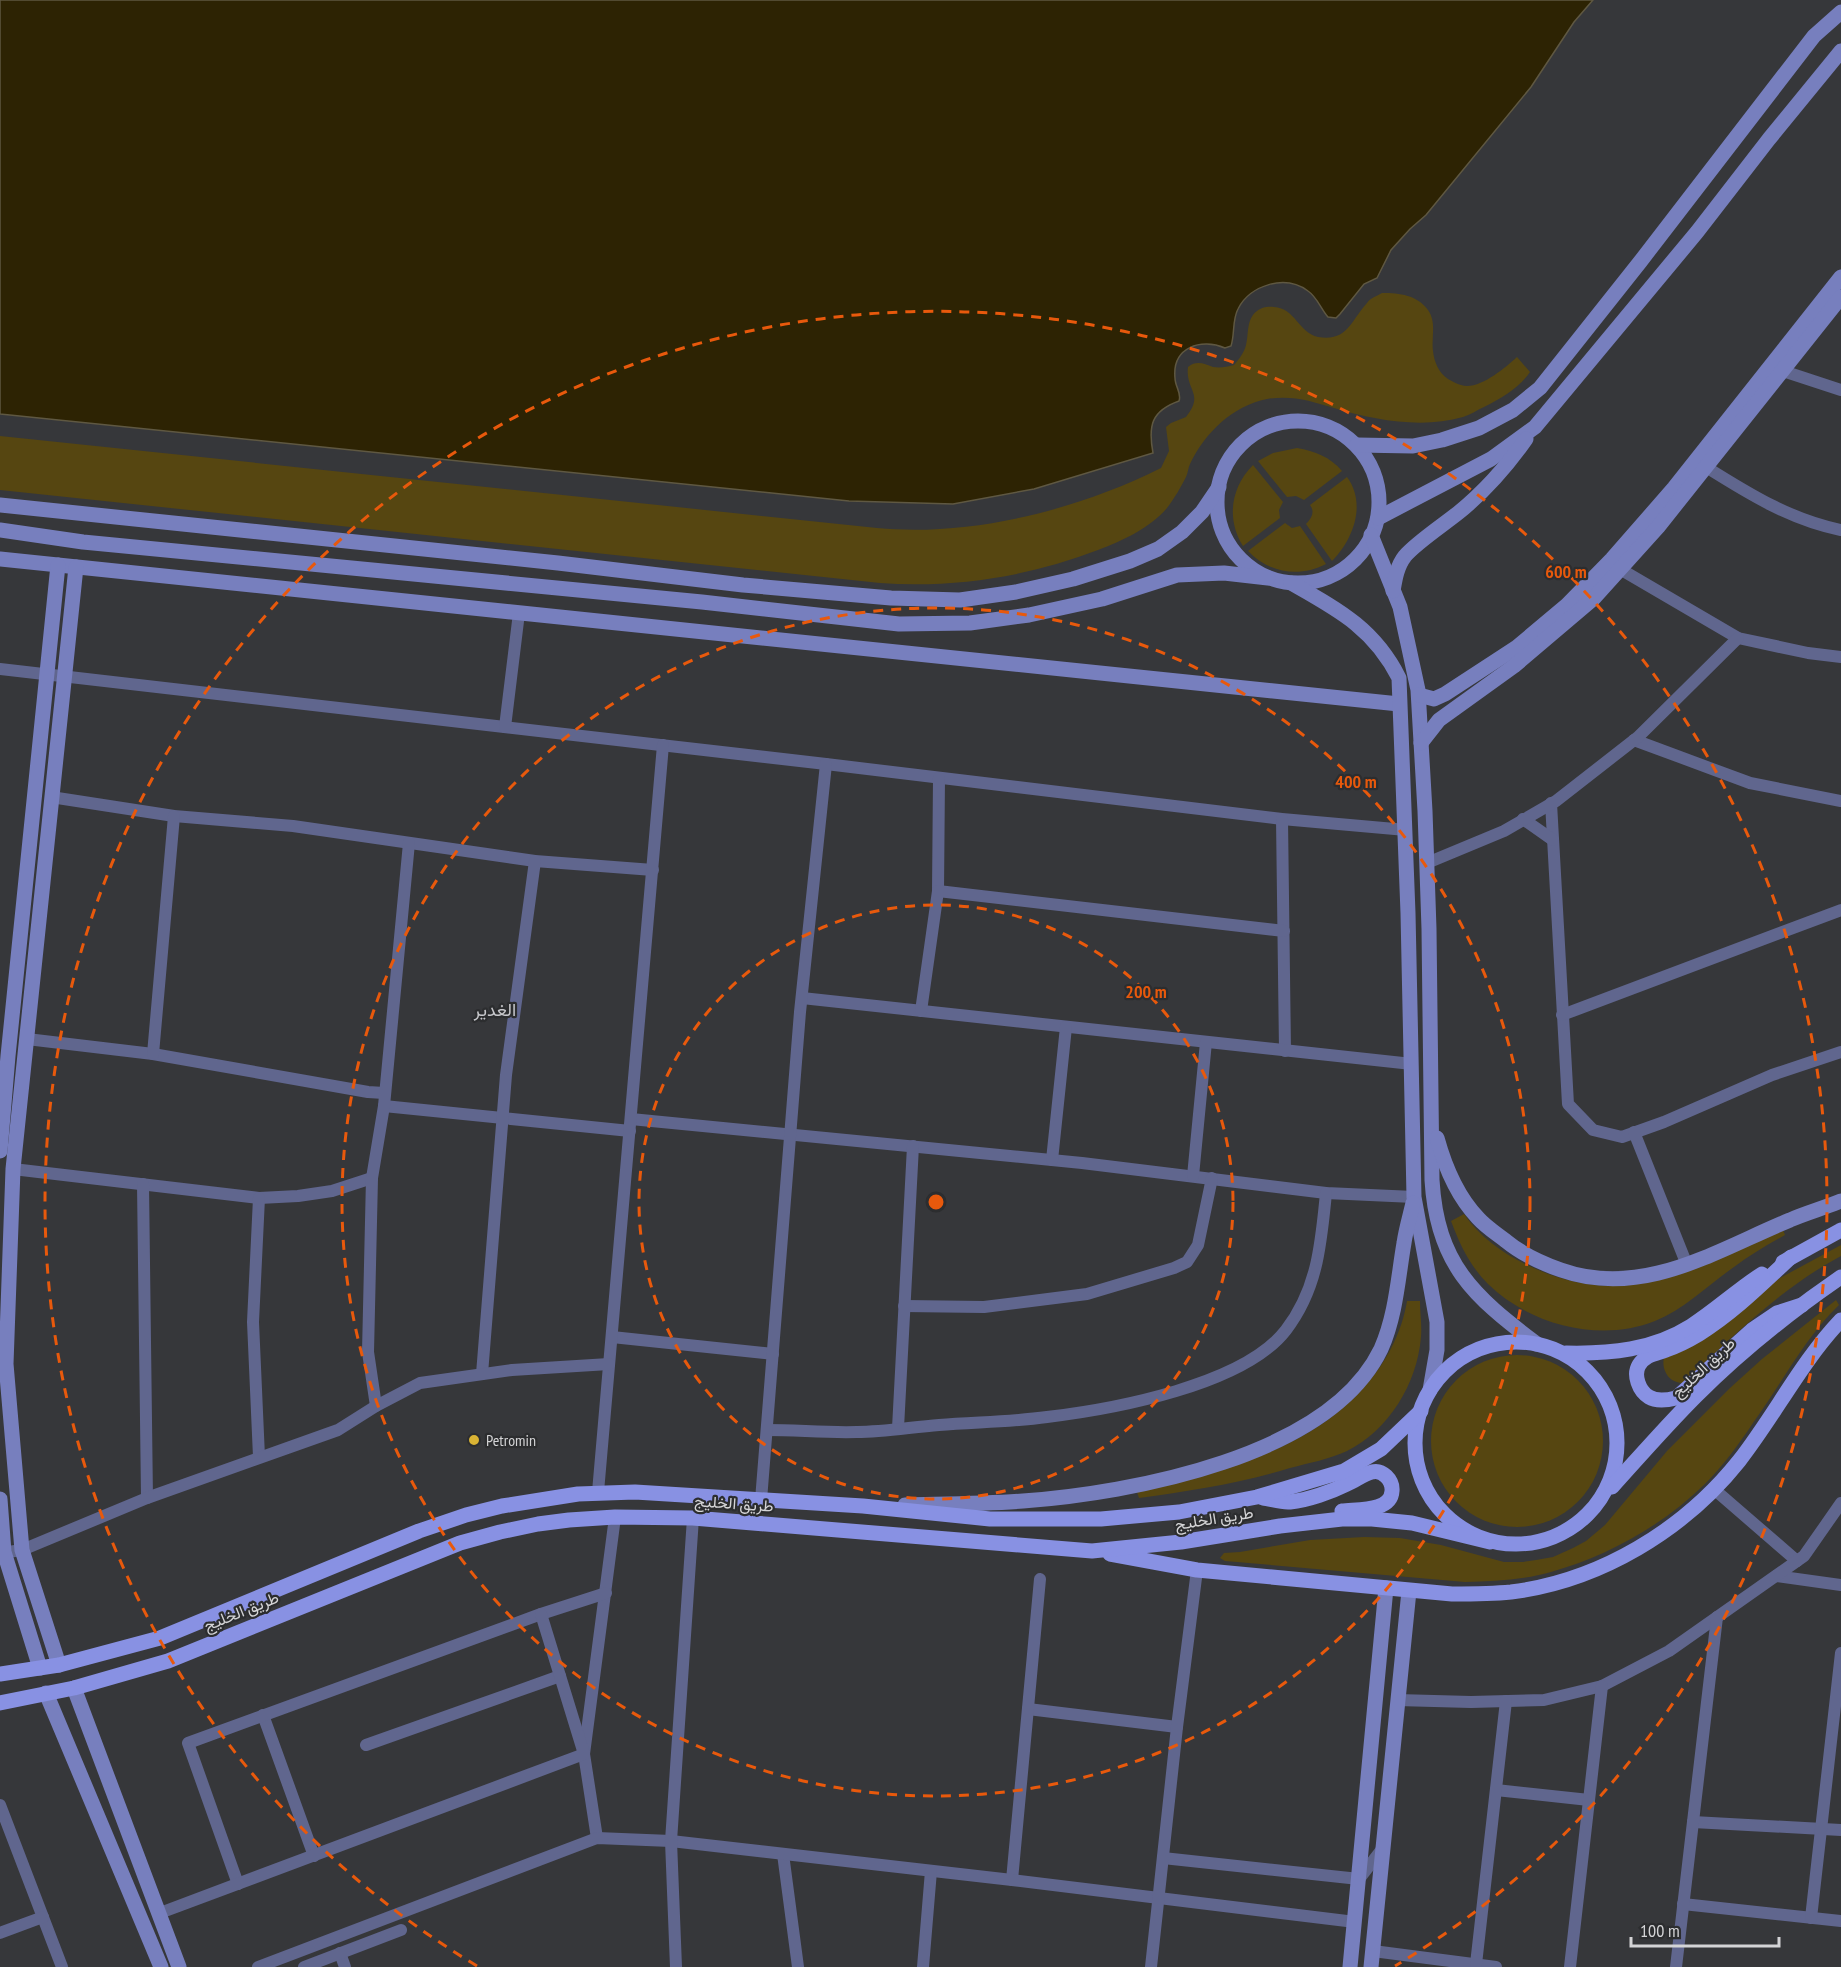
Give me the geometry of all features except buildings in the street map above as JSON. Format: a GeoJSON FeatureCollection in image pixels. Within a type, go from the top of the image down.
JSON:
{"type":"FeatureCollection","features":[{"type":"Feature","properties":{"kind":"main road"},"geometry":{"type":"LineString","coordinates":[[1357,445],[1413,446],[1442,440],[1479,428],[1513,410],[1540,387],[1640,262],[1814,36],[1841,12]]}},
{"type":"Feature","properties":{"kind":"main road"},"geometry":{"type":"LineString","coordinates":[[1393,591],[1397,570],[1403,558],[1411,549],[1461,510],[1503,470],[1535,427],[1697,232],[1841,51]]}},
{"type":"Feature","properties":{"kind":"main road"},"geometry":{"type":"LineString","coordinates":[[1421,743],[1439,720],[1514,666],[1594,598],[1658,527],[1706,467],[1841,277]]}},
{"type":"Feature","properties":{"kind":"main road"},"geometry":{"type":"LineString","coordinates":[[1419,695],[1434,699],[1445,694],[1516,647],[1567,605],[1612,559],[1778,366],[1841,297]]}},
{"type":"Feature","properties":{"kind":"main road"},"geometry":{"type":"LineString","coordinates":[[0,530],[83,542],[702,602],[899,624],[970,623],[1029,615],[1102,599],[1177,575],[1224,573],[1291,583],[1314,582],[1336,574],[1355,559],[1371,535],[1378,518],[1379,494],[1372,468],[1357,445],[1335,429],[1309,421],[1282,422],[1256,432],[1236,450],[1222,473],[1217,500],[1221,527],[1231,549],[1247,566],[1268,578]]}},
{"type":"Feature","properties":{"kind":"main road"},"geometry":{"type":"LineString","coordinates":[[1378,518],[1491,459],[1535,427]]}},
{"type":"Feature","properties":{"kind":"main road"},"geometry":{"type":"LineString","coordinates":[[0,505],[558,563],[743,585],[891,598],[960,600],[1016,592],[1073,579],[1130,561],[1158,549],[1182,532],[1202,512],[1219,487]]}},
{"type":"Feature","properties":{"kind":"main road"},"geometry":{"type":"LineString","coordinates":[[1371,535],[1400,607],[1419,695],[1427,863],[1433,1198],[1439,1230],[1452,1261],[1476,1293],[1490,1307],[1538,1344]]}},
{"type":"Feature","properties":{"kind":"main road"},"geometry":{"type":"LineString","coordinates":[[0,559],[1399,704]]}},
{"type":"Feature","properties":{"kind":"main road"},"geometry":{"type":"LineString","coordinates":[[0,1151],[4,1056],[58,565]]}},
{"type":"Feature","properties":{"kind":"main road"},"geometry":{"type":"LineString","coordinates":[[59,1665],[22,1550],[6,1364],[13,1169],[76,567]]}},
{"type":"Feature","properties":{"kind":"main road"},"geometry":{"type":"LineString","coordinates":[[1291,583],[1344,614],[1366,632],[1389,658],[1399,678],[1406,830],[1414,1197],[1437,1322],[1437,1350],[1430,1390]]}},
{"type":"Feature","properties":{"kind":"main road"},"geometry":{"type":"LineString","coordinates":[[1431,1116],[1450,1176],[1478,1218],[1519,1252],[1542,1264],[1569,1273],[1622,1280],[1657,1275],[1687,1265],[1791,1219],[1841,1202]]}},
{"type":"Feature","properties":{"kind":"main road"},"geometry":{"type":"LineString","coordinates":[[863,1506],[1024,1501],[1131,1485],[1221,1463],[1269,1446],[1297,1432],[1348,1394],[1367,1373],[1381,1349],[1391,1321],[1404,1240],[1414,1197]]}},
{"type":"Feature","properties":{"kind":"main road"},"geometry":{"type":"LineString","coordinates":[[1566,1353],[1615,1352],[1654,1343],[1672,1336],[1697,1322],[1745,1285],[1841,1230]]}},
{"type":"Feature","properties":{"kind":"main road"},"geometry":{"type":"LineString","coordinates":[[1791,1257],[1726,1315],[1699,1334],[1668,1350],[1647,1356],[1638,1367],[1637,1380],[1641,1390],[1657,1400],[1676,1398],[1752,1330],[1778,1313],[1802,1305]]}},
{"type":"Feature","properties":{"kind":"main road","name":"طريق الخليج"},"geometry":{"type":"LineString","coordinates":[[1602,1498],[1696,1396],[1802,1305],[1841,1277]]}},
{"type":"Feature","properties":{"kind":"main road"},"geometry":{"type":"LineString","coordinates":[[1092,1551],[1197,1570],[1409,1591],[1484,1594],[1513,1592],[1581,1575],[1647,1543],[1683,1518],[1715,1490],[1740,1459],[1811,1355],[1841,1320]]}},
{"type":"Feature","properties":{"kind":"main road"},"geometry":{"type":"LineString","coordinates":[[1525,1341],[1566,1353],[1598,1382],[1612,1409],[1618,1439],[1615,1470],[1602,1498],[1581,1522],[1553,1538],[1522,1545],[1490,1542],[1462,1530],[1440,1511],[1423,1486],[1415,1457],[1416,1426],[1430,1390],[1438,1377],[1456,1360],[1478,1349],[1501,1342],[1525,1341]]}},
{"type":"Feature","properties":{"kind":"main road","name":"طريق الخليج"},"geometry":{"type":"LineString","coordinates":[[0,1674],[59,1665],[160,1638],[443,1522],[502,1506],[598,1492],[672,1493],[863,1506],[990,1519],[1101,1519],[1179,1512],[1257,1497],[1344,1471],[1381,1449],[1421,1411]]}},
{"type":"Feature","properties":{"kind":"main road"},"geometry":{"type":"LineString","coordinates":[[1257,1497],[1289,1502],[1346,1485],[1372,1472],[1386,1475],[1391,1481],[1392,1491],[1389,1501],[1383,1505],[1292,1520],[1260,1529]]}},
{"type":"Feature","properties":{"kind":"main road"},"geometry":{"type":"LineString","coordinates":[[0,1499],[2,1552],[40,1668]]}},
{"type":"Feature","properties":{"kind":"main road","name":"طريق الخليج"},"geometry":{"type":"LineString","coordinates":[[0,1703],[74,1688],[168,1661],[460,1543],[538,1524],[615,1516],[693,1518],[1092,1551],[1181,1542],[1342,1519],[1372,1519],[1412,1523],[1490,1542]]}},
{"type":"Feature","properties":{"kind":"main road"},"geometry":{"type":"LineString","coordinates":[[1350,1967],[1386,1588]]}},
{"type":"Feature","properties":{"kind":"main road"},"geometry":{"type":"LineString","coordinates":[[1371,1967],[1409,1591]]}},
{"type":"Feature","properties":{"kind":"main road"},"geometry":{"type":"LineString","coordinates":[[74,1688],[179,1967]]}},
{"type":"Feature","properties":{"kind":"main road"},"geometry":{"type":"LineString","coordinates":[[46,1693],[156,1966]]}},
{"type":"Feature","properties":{"kind":"street"},"geometry":{"type":"LineString","coordinates":[[1778,366],[1841,390]]}},
{"type":"Feature","properties":{"kind":"street"},"geometry":{"type":"LineString","coordinates":[[1706,467],[1768,505],[1841,530]]}},
{"type":"Feature","properties":{"kind":"street"},"geometry":{"type":"LineString","coordinates":[[1620,569],[1738,638],[1808,653],[1841,657]]}},
{"type":"Feature","properties":{"kind":"street"},"geometry":{"type":"LineString","coordinates":[[505,727],[519,612]]}},
{"type":"Feature","properties":{"kind":"street"},"geometry":{"type":"LineString","coordinates":[[1427,863],[1504,831],[1551,803],[1634,740],[1738,638]]}},
{"type":"Feature","properties":{"kind":"street"},"geometry":{"type":"LineString","coordinates":[[0,669],[1282,819],[1406,830]]}},
{"type":"Feature","properties":{"kind":"street"},"geometry":{"type":"LineString","coordinates":[[1634,740],[1750,783],[1841,801]]}},
{"type":"Feature","properties":{"kind":"street"},"geometry":{"type":"LineString","coordinates":[[598,1492],[663,745]]}},
{"type":"Feature","properties":{"kind":"street"},"geometry":{"type":"LineString","coordinates":[[760,1500],[802,998],[826,764]]}},
{"type":"Feature","properties":{"kind":"street"},"geometry":{"type":"LineString","coordinates":[[921,1011],[938,891],[939,778]]}},
{"type":"Feature","properties":{"kind":"street"},"geometry":{"type":"LineString","coordinates":[[51,797],[174,816],[293,826],[535,861],[652,870]]}},
{"type":"Feature","properties":{"kind":"street"},"geometry":{"type":"LineString","coordinates":[[1551,803],[1568,1104],[1593,1130],[1622,1137],[1664,1122],[1772,1075],[1841,1052]]}},
{"type":"Feature","properties":{"kind":"street"},"geometry":{"type":"LineString","coordinates":[[153,1054],[174,816]]}},
{"type":"Feature","properties":{"kind":"street"},"geometry":{"type":"LineString","coordinates":[[1282,819],[1285,1051]]}},
{"type":"Feature","properties":{"kind":"street"},"geometry":{"type":"LineString","coordinates":[[1523,819],[1553,840]]}},
{"type":"Feature","properties":{"kind":"street"},"geometry":{"type":"LineString","coordinates":[[376,1406],[368,1352],[372,1178],[384,1099],[409,843]]}},
{"type":"Feature","properties":{"kind":"street"},"geometry":{"type":"LineString","coordinates":[[482,1374],[506,1075],[535,861]]}},
{"type":"Feature","properties":{"kind":"street"},"geometry":{"type":"LineString","coordinates":[[938,891],[1284,931]]}},
{"type":"Feature","properties":{"kind":"street"},"geometry":{"type":"LineString","coordinates":[[1562,1015],[1841,910]]}},
{"type":"Feature","properties":{"kind":"street"},"geometry":{"type":"LineString","coordinates":[[802,998],[1412,1065]]}},
{"type":"Feature","properties":{"kind":"street"},"geometry":{"type":"LineString","coordinates":[[1052,1160],[1066,1027]]}},
{"type":"Feature","properties":{"kind":"street"},"geometry":{"type":"LineString","coordinates":[[27,1039],[153,1054],[329,1086],[384,1099],[503,1116],[791,1134],[1052,1160],[1326,1193],[1414,1197]]}},
{"type":"Feature","properties":{"kind":"street"},"geometry":{"type":"LineString","coordinates":[[1193,1176],[1206,1042]]}},
{"type":"Feature","properties":{"kind":"street"},"geometry":{"type":"LineString","coordinates":[[4,1056],[25,1058]]}},
{"type":"Feature","properties":{"kind":"street"},"geometry":{"type":"LineString","coordinates":[[1634,1132],[1687,1265]]}},
{"type":"Feature","properties":{"kind":"street"},"geometry":{"type":"LineString","coordinates":[[898,1428],[913,1146]]}},
{"type":"Feature","properties":{"kind":"street"},"geometry":{"type":"LineString","coordinates":[[13,1169],[259,1198],[332,1191],[372,1178]]}},
{"type":"Feature","properties":{"kind":"street"},"geometry":{"type":"LineString","coordinates":[[904,1306],[984,1307],[1087,1294],[1174,1268],[1187,1262],[1198,1245],[1212,1178]]}},
{"type":"Feature","properties":{"kind":"street"},"geometry":{"type":"LineString","coordinates":[[143,1184],[147,1498]]}},
{"type":"Feature","properties":{"kind":"street"},"geometry":{"type":"LineString","coordinates":[[767,1430],[859,1432],[1047,1417],[1119,1405],[1190,1386],[1235,1369],[1264,1352],[1285,1331],[1299,1310],[1313,1280],[1321,1241],[1326,1193]]}},
{"type":"Feature","properties":{"kind":"street"},"geometry":{"type":"LineString","coordinates":[[259,1198],[253,1322],[259,1457]]}},
{"type":"Feature","properties":{"kind":"street"},"geometry":{"type":"LineString","coordinates":[[612,1337],[773,1354]]}},
{"type":"Feature","properties":{"kind":"street"},"geometry":{"type":"LineString","coordinates":[[2,1552],[22,1550],[147,1498],[338,1430],[376,1406],[420,1383],[512,1370],[609,1365]]}},
{"type":"Feature","properties":{"kind":"street"},"geometry":{"type":"LineString","coordinates":[[1715,1490],[1797,1561]]}},
{"type":"Feature","properties":{"kind":"street"},"geometry":{"type":"LineString","coordinates":[[1397,1700],[1544,1700],[1602,1686],[1669,1651],[1804,1556],[1840,1506]]}},
{"type":"Feature","properties":{"kind":"street"},"geometry":{"type":"LineString","coordinates":[[584,1754],[615,1516]]}},
{"type":"Feature","properties":{"kind":"street"},"geometry":{"type":"LineString","coordinates":[[676,1967],[671,1841],[693,1518]]}},
{"type":"Feature","properties":{"kind":"street"},"geometry":{"type":"LineString","coordinates":[[1151,1967],[1197,1570]]}},
{"type":"Feature","properties":{"kind":"street"},"geometry":{"type":"LineString","coordinates":[[1776,1576],[1841,1585]]}},
{"type":"Feature","properties":{"kind":"street"},"geometry":{"type":"LineString","coordinates":[[1012,1880],[1040,1579]]}},
{"type":"Feature","properties":{"kind":"street"},"geometry":{"type":"LineString","coordinates":[[238,1884],[188,1743],[541,1614],[606,1593]]}},
{"type":"Feature","properties":{"kind":"street"},"geometry":{"type":"LineString","coordinates":[[541,1614],[584,1754],[597,1838]]}},
{"type":"Feature","properties":{"kind":"street"},"geometry":{"type":"LineString","coordinates":[[1676,1967],[1717,1617]]}},
{"type":"Feature","properties":{"kind":"street"},"geometry":{"type":"LineString","coordinates":[[1811,1918],[1841,1653]]}},
{"type":"Feature","properties":{"kind":"street"},"geometry":{"type":"LineString","coordinates":[[366,1745],[560,1676]]}},
{"type":"Feature","properties":{"kind":"street"},"geometry":{"type":"LineString","coordinates":[[1570,1967],[1602,1686]]}},
{"type":"Feature","properties":{"kind":"street"},"geometry":{"type":"LineString","coordinates":[[1476,1964],[1506,1701]]}},
{"type":"Feature","properties":{"kind":"street"},"geometry":{"type":"LineString","coordinates":[[1028,1709],[1177,1727]]}},
{"type":"Feature","properties":{"kind":"street"},"geometry":{"type":"LineString","coordinates":[[263,1715],[314,1856]]}},
{"type":"Feature","properties":{"kind":"street"},"geometry":{"type":"LineString","coordinates":[[160,1913],[584,1754]]}},
{"type":"Feature","properties":{"kind":"street"},"geometry":{"type":"LineString","coordinates":[[1496,1790],[1589,1800]]}},
{"type":"Feature","properties":{"kind":"street"},"geometry":{"type":"LineString","coordinates":[[0,1805],[62,1967]]}},
{"type":"Feature","properties":{"kind":"street"},"geometry":{"type":"LineString","coordinates":[[1693,1822],[1841,1830]]}},
{"type":"Feature","properties":{"kind":"street"},"geometry":{"type":"LineString","coordinates":[[258,1967],[597,1838],[671,1841],[1354,1922]]}},
{"type":"Feature","properties":{"kind":"street"},"geometry":{"type":"LineString","coordinates":[[1163,1858],[1359,1879],[1383,1848]]}},
{"type":"Feature","properties":{"kind":"street"},"geometry":{"type":"LineString","coordinates":[[783,1854],[798,1967]]}},
{"type":"Feature","properties":{"kind":"street"},"geometry":{"type":"LineString","coordinates":[[922,1967],[931,1871]]}},
{"type":"Feature","properties":{"kind":"street"},"geometry":{"type":"LineString","coordinates":[[1683,1905],[1841,1921]]}},
{"type":"Feature","properties":{"kind":"street"},"geometry":{"type":"LineString","coordinates":[[0,1933],[43,1917]]}},
{"type":"Feature","properties":{"kind":"street"},"geometry":{"type":"LineString","coordinates":[[304,1967],[401,1930]]}},
{"type":"Feature","properties":{"kind":"street"},"geometry":{"type":"LineString","coordinates":[[1373,1951],[1496,1967]]}},
{"type":"Feature","properties":{"kind":"street"},"geometry":{"type":"LineString","coordinates":[[340,1953],[345,1967]]}},
{"type":"Feature","properties":{"kind":"shaded area"},"geometry":{"type":"Polygon","coordinates":[[[0,0],[1593,0],[1574,22],[1531,87],[1426,215],[1391,250],[1377,278],[1364,284],[1336,318],[1328,317],[1314,296],[1299,286],[1279,283],[1259,288],[1238,309],[1231,346],[1225,348],[1207,344],[1198,345],[1183,352],[1178,359],[1175,378],[1180,395],[1179,401],[1162,410],[1154,421],[1151,435],[1153,453],[1034,489],[953,504],[849,501],[0,414],[0,0]]]}},
{"type":"Feature","properties":{"kind":"shaded area"},"geometry":{"type":"Polygon","coordinates":[[[1382,293],[1408,296],[1419,301],[1428,310],[1433,325],[1434,359],[1448,379],[1461,385],[1475,385],[1506,367],[1517,357],[1530,372],[1521,383],[1497,400],[1471,414],[1447,421],[1398,422],[1293,398],[1267,399],[1254,403],[1231,414],[1203,442],[1170,504],[1144,528],[1117,542],[1072,559],[1018,574],[963,582],[880,583],[0,490],[0,436],[877,528],[913,530],[986,524],[1059,508],[1129,483],[1161,468],[1169,451],[1166,427],[1186,417],[1194,402],[1188,367],[1197,363],[1216,367],[1234,365],[1245,348],[1251,318],[1259,310],[1270,307],[1281,308],[1312,335],[1328,338],[1348,328],[1368,301],[1382,293]]]}},
{"type":"Feature","properties":{"kind":"shaded area"},"geometry":{"type":"Polygon","coordinates":[[[1297,448],[1322,455],[1342,471],[1304,500],[1296,496],[1287,497],[1258,461],[1273,453],[1297,448]]]}},
{"type":"Feature","properties":{"kind":"shaded area"},"geometry":{"type":"Polygon","coordinates":[[[1253,465],[1283,502],[1279,510],[1280,518],[1243,546],[1234,525],[1233,504],[1240,483],[1253,465]]]}},
{"type":"Feature","properties":{"kind":"shaded area"},"geometry":{"type":"Polygon","coordinates":[[[1347,477],[1353,488],[1357,510],[1346,543],[1332,561],[1306,524],[1312,515],[1310,505],[1347,477]]]}},
{"type":"Feature","properties":{"kind":"shaded area"},"geometry":{"type":"Polygon","coordinates":[[[1285,523],[1292,528],[1300,526],[1326,564],[1305,571],[1285,571],[1265,564],[1248,551],[1285,523]]]}},
{"type":"Feature","properties":{"kind":"shaded area"},"geometry":{"type":"Polygon","coordinates":[[[1464,1214],[1487,1239],[1505,1253],[1526,1264],[1570,1281],[1602,1286],[1633,1285],[1662,1279],[1692,1270],[1783,1230],[1785,1235],[1746,1258],[1666,1316],[1634,1327],[1589,1330],[1545,1320],[1505,1298],[1488,1284],[1466,1255],[1451,1221],[1464,1214]]]}},
{"type":"Feature","properties":{"kind":"shaded area"},"geometry":{"type":"Polygon","coordinates":[[[1841,1245],[1841,1256],[1778,1298],[1683,1383],[1674,1381],[1667,1375],[1663,1362],[1664,1357],[1780,1278],[1841,1245]]]}},
{"type":"Feature","properties":{"kind":"shaded area"},"geometry":{"type":"Polygon","coordinates":[[[1836,1300],[1839,1305],[1815,1332],[1742,1439],[1712,1477],[1689,1499],[1653,1526],[1593,1557],[1530,1577],[1465,1582],[1225,1561],[1220,1558],[1224,1553],[1310,1540],[1364,1537],[1400,1538],[1441,1545],[1504,1562],[1523,1562],[1553,1557],[1586,1541],[1605,1525],[1667,1451],[1730,1388],[1762,1359],[1836,1300]]]}},
{"type":"Feature","properties":{"kind":"shaded area"},"geometry":{"type":"Polygon","coordinates":[[[1407,1301],[1420,1301],[1421,1337],[1414,1372],[1398,1404],[1388,1418],[1362,1442],[1334,1456],[1253,1478],[1139,1498],[1137,1492],[1260,1456],[1316,1428],[1341,1409],[1365,1386],[1380,1367],[1397,1335],[1407,1301]]]}},
{"type":"Feature","properties":{"kind":"shaded area"},"geometry":{"type":"Polygon","coordinates":[[[1517,1355],[1550,1362],[1565,1370],[1577,1381],[1588,1393],[1596,1408],[1603,1441],[1596,1474],[1588,1489],[1577,1501],[1565,1512],[1550,1520],[1517,1527],[1484,1520],[1469,1512],[1457,1501],[1446,1489],[1438,1474],[1431,1441],[1438,1408],[1446,1393],[1457,1381],[1469,1370],[1484,1362],[1517,1355]]]}},
{"type":"Feature","properties":{"kind":"place","name":"Petromin"},"geometry":{"type":"Point","coordinates":[474,1440]}},
{"type":"Feature","properties":{"kind":"district","name":"الغدير"},"geometry":{"type":"Point","coordinates":[495,1010]}}]}
